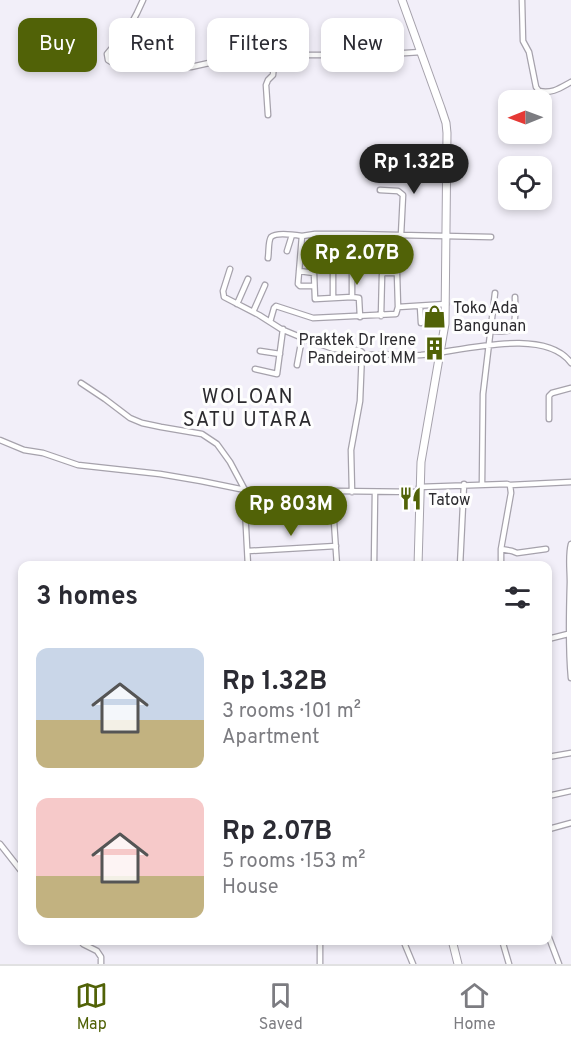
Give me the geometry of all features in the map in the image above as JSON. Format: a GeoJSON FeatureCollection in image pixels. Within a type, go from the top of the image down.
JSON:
{"type":"FeatureCollection","features":[{"type":"Feature","properties":{"kind":"main road"},"geometry":{"type":"LineString","coordinates":[[402,0],[446,128],[445,324],[422,455],[418,561]]}},
{"type":"Feature","properties":{"kind":"main road"},"geometry":{"type":"LineString","coordinates":[[453,945],[458,964]]}},
{"type":"Feature","properties":{"kind":"street"},"geometry":{"type":"LineString","coordinates":[[143,0],[130,26],[107,54],[108,60],[112,63],[148,66],[191,67],[207,63]]}},
{"type":"Feature","properties":{"kind":"street"},"geometry":{"type":"LineString","coordinates":[[522,0],[523,40],[530,52],[539,91],[546,93],[554,91],[571,82]]}},
{"type":"Feature","properties":{"kind":"street"},"geometry":{"type":"LineString","coordinates":[[309,54],[374,55],[421,52]]}},
{"type":"Feature","properties":{"kind":"street"},"geometry":{"type":"LineString","coordinates":[[268,115],[266,85],[273,72]]}},
{"type":"Feature","properties":{"kind":"street"},"geometry":{"type":"LineString","coordinates":[[380,190],[398,191],[403,195],[401,235]]}},
{"type":"Feature","properties":{"kind":"street"},"geometry":{"type":"LineString","coordinates":[[268,258],[272,237],[280,234],[491,237]]}},
{"type":"Feature","properties":{"kind":"street"},"geometry":{"type":"LineString","coordinates":[[287,251],[292,235]]}},
{"type":"Feature","properties":{"kind":"street"},"geometry":{"type":"LineString","coordinates":[[302,236],[298,285],[314,286]]}},
{"type":"Feature","properties":{"kind":"street"},"geometry":{"type":"LineString","coordinates":[[301,251],[325,255],[327,265],[333,270],[333,297]]}},
{"type":"Feature","properties":{"kind":"street"},"geometry":{"type":"LineString","coordinates":[[230,270],[224,297],[302,338],[334,349],[362,351],[360,401],[351,450],[352,492]]}},
{"type":"Feature","properties":{"kind":"street"},"geometry":{"type":"LineString","coordinates":[[352,270],[352,297]]}},
{"type":"Feature","properties":{"kind":"street"},"geometry":{"type":"LineString","coordinates":[[299,271],[314,273],[314,298],[352,297],[360,299],[360,317]]}},
{"type":"Feature","properties":{"kind":"street"},"geometry":{"type":"LineString","coordinates":[[270,322],[276,306],[313,318],[381,316],[396,314],[398,274],[384,273],[382,275],[381,316]]}},
{"type":"Feature","properties":{"kind":"street"},"geometry":{"type":"LineString","coordinates":[[237,304],[248,279]]}},
{"type":"Feature","properties":{"kind":"street"},"geometry":{"type":"LineString","coordinates":[[253,312],[265,285]]}},
{"type":"Feature","properties":{"kind":"street"},"geometry":{"type":"LineString","coordinates":[[482,484],[483,394],[495,293]]}},
{"type":"Feature","properties":{"kind":"street"},"geometry":{"type":"LineString","coordinates":[[490,331],[513,328],[515,297]]}},
{"type":"Feature","properties":{"kind":"street"},"geometry":{"type":"LineString","coordinates":[[398,307],[446,304]]}},
{"type":"Feature","properties":{"kind":"street"},"geometry":{"type":"LineString","coordinates":[[420,306],[421,323]]}},
{"type":"Feature","properties":{"kind":"street"},"geometry":{"type":"LineString","coordinates":[[255,369],[277,374],[283,329]]}},
{"type":"Feature","properties":{"kind":"street"},"geometry":{"type":"LineString","coordinates":[[297,365],[302,338]]}},
{"type":"Feature","properties":{"kind":"street"},"geometry":{"type":"LineString","coordinates":[[362,356],[376,354],[404,356],[441,353],[488,345],[532,344],[569,356],[571,363]]}},
{"type":"Feature","properties":{"kind":"street"},"geometry":{"type":"LineString","coordinates":[[260,351],[279,354]]}},
{"type":"Feature","properties":{"kind":"street"},"geometry":{"type":"LineString","coordinates":[[81,383],[130,418],[142,423],[202,434],[217,444],[245,490],[248,561]]}},
{"type":"Feature","properties":{"kind":"street"},"geometry":{"type":"LineString","coordinates":[[549,419],[549,396],[571,388]]}},
{"type":"Feature","properties":{"kind":"street"},"geometry":{"type":"LineString","coordinates":[[0,440],[24,450],[43,453],[78,465],[160,474],[245,490],[375,492],[419,490],[464,484],[510,485],[571,482]]}},
{"type":"Feature","properties":{"kind":"street"},"geometry":{"type":"LineString","coordinates":[[460,561],[464,484]]}},
{"type":"Feature","properties":{"kind":"street"},"geometry":{"type":"LineString","coordinates":[[501,561],[511,493],[510,485]]}},
{"type":"Feature","properties":{"kind":"street"},"geometry":{"type":"LineString","coordinates":[[332,492],[337,561]]}},
{"type":"Feature","properties":{"kind":"street"},"geometry":{"type":"LineString","coordinates":[[374,561],[375,492]]}},
{"type":"Feature","properties":{"kind":"street"},"geometry":{"type":"LineString","coordinates":[[571,544],[568,634],[571,678]]}},
{"type":"Feature","properties":{"kind":"street"},"geometry":{"type":"LineString","coordinates":[[248,551],[336,546]]}},
{"type":"Feature","properties":{"kind":"street"},"geometry":{"type":"LineString","coordinates":[[501,549],[517,553],[546,549]]}},
{"type":"Feature","properties":{"kind":"street"},"geometry":{"type":"LineString","coordinates":[[552,638],[568,634]]}},
{"type":"Feature","properties":{"kind":"street"},"geometry":{"type":"LineString","coordinates":[[552,756],[571,753]]}},
{"type":"Feature","properties":{"kind":"street"},"geometry":{"type":"LineString","coordinates":[[552,795],[571,791]]}},
{"type":"Feature","properties":{"kind":"street"},"geometry":{"type":"LineString","coordinates":[[552,828],[571,823]]}},
{"type":"Feature","properties":{"kind":"street"},"geometry":{"type":"LineString","coordinates":[[0,844],[18,867]]}},
{"type":"Feature","properties":{"kind":"street"},"geometry":{"type":"LineString","coordinates":[[85,945],[98,951],[101,964]]}},
{"type":"Feature","properties":{"kind":"street"},"geometry":{"type":"LineString","coordinates":[[320,945],[320,964]]}},
{"type":"Feature","properties":{"kind":"street"},"geometry":{"type":"LineString","coordinates":[[405,945],[413,964]]}},
{"type":"Feature","properties":{"kind":"street"},"geometry":{"type":"LineString","coordinates":[[503,945],[509,964]]}},
{"type":"Feature","properties":{"kind":"street"},"geometry":{"type":"LineString","coordinates":[[552,945],[559,964]]}},
{"type":"Feature","properties":{"kind":"place","name":"Toko Ada Bangunan"},"geometry":{"type":"Point","coordinates":[435,316]}},
{"type":"Feature","properties":{"kind":"place","name":"Praktek Dr Irene Pandeiroot MM"},"geometry":{"type":"Point","coordinates":[434,348]}},
{"type":"Feature","properties":{"kind":"place","name":"Tatow"},"geometry":{"type":"Point","coordinates":[410,499]}},
{"type":"Feature","properties":{"kind":"district","name":"WOLOAN SATU UTARA"},"geometry":{"type":"Point","coordinates":[248,408]}}]}
